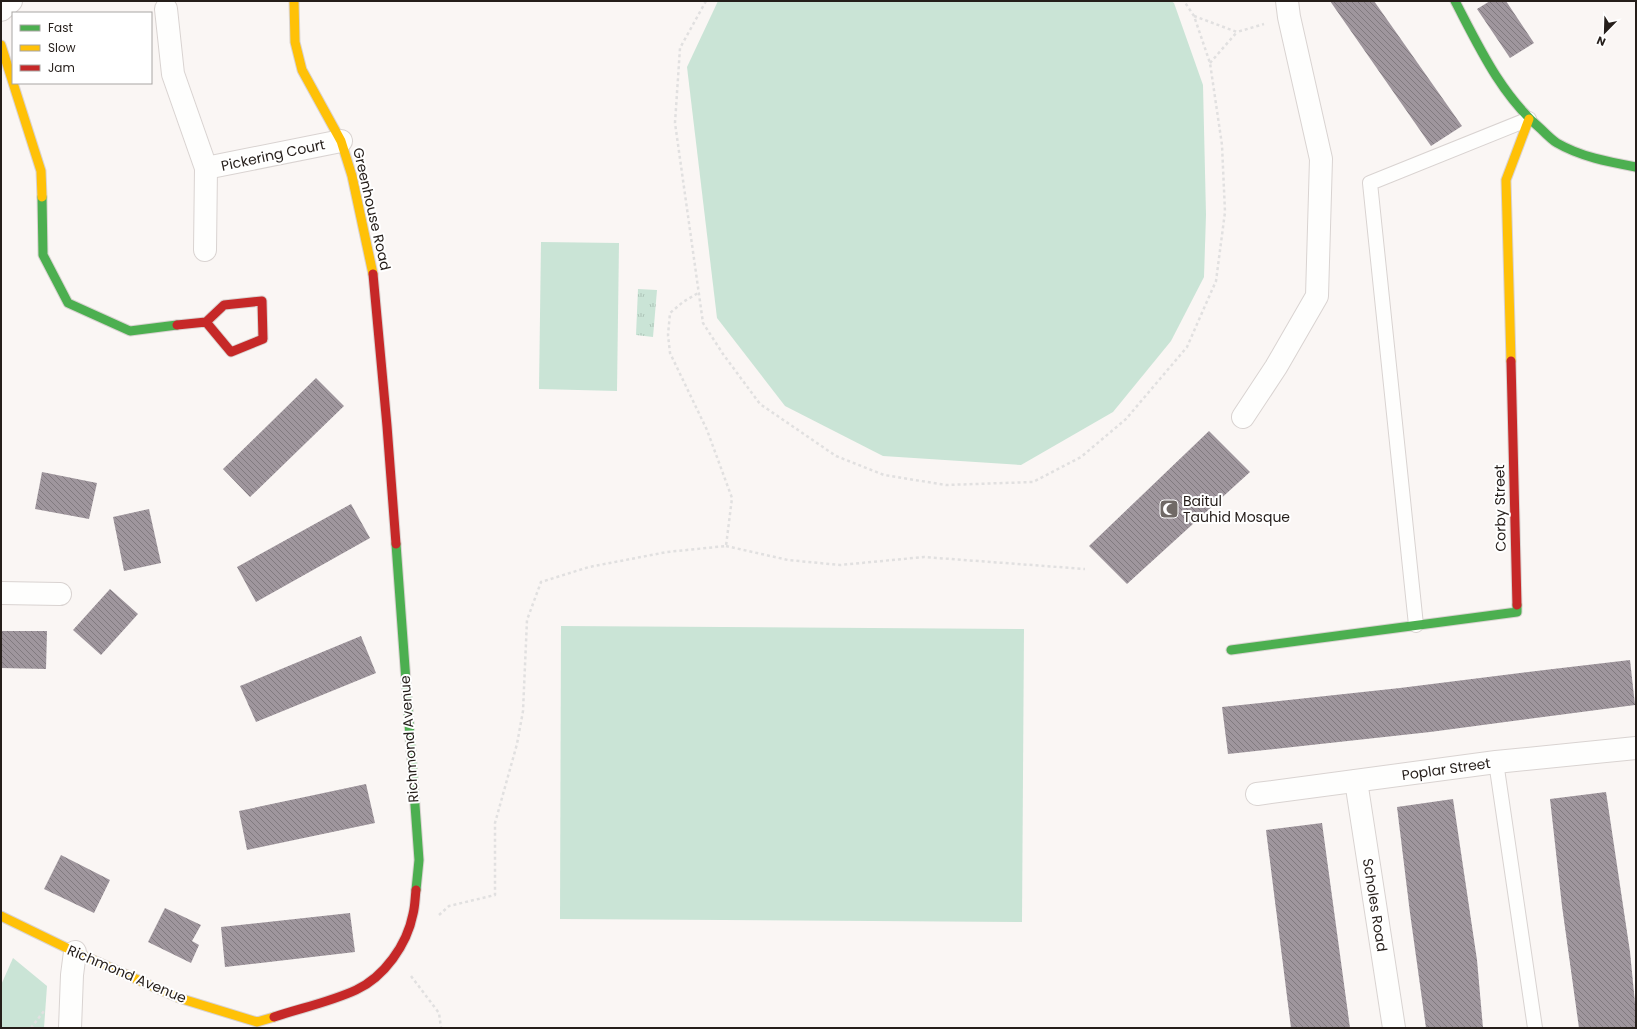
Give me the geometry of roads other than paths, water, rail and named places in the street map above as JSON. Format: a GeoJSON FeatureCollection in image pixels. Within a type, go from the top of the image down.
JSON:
{"type":"FeatureCollection","features":[{"type":"Feature","properties":{"kind":"street"},"geometry":{"type":"LineString","coordinates":[[1,10],[11,1]]}},
{"type":"Feature","properties":{"kind":"street","name":"Greenhouse Road"},"geometry":{"type":"LineString","coordinates":[[294,1],[295,42],[302,70],[341,141],[352,176],[372,267],[381,363]]}},
{"type":"Feature","properties":{"kind":"street"},"geometry":{"type":"LineString","coordinates":[[1455,1],[1502,87],[1529,119],[1557,143],[1598,160],[1636,168]]}},
{"type":"Feature","properties":{"kind":"street","name":"Pickering Court"},"geometry":{"type":"LineString","coordinates":[[166,9],[173,74],[206,168],[205,250]]}},
{"type":"Feature","properties":{"kind":"street"},"geometry":{"type":"LineString","coordinates":[[1243,416],[1276,367],[1317,296],[1321,159],[1288,9]]}},
{"type":"Feature","properties":{"kind":"street"},"geometry":{"type":"LineString","coordinates":[[1,45],[12,80]]}},
{"type":"Feature","properties":{"kind":"street"},"geometry":{"type":"LineString","coordinates":[[13,84],[41,171],[43,255],[68,303],[130,331],[206,322],[224,305],[262,301],[263,339],[231,352],[206,322]]}},
{"type":"Feature","properties":{"kind":"street","name":"Corby Street"},"geometry":{"type":"LineString","coordinates":[[1231,650],[1517,612],[1506,180],[1529,119]]}},
{"type":"Feature","properties":{"kind":"street","name":"Pickering Court"},"geometry":{"type":"LineString","coordinates":[[206,168],[341,141]]}},
{"type":"Feature","properties":{"kind":"street","name":"Richmond Avenue"},"geometry":{"type":"LineString","coordinates":[[1,916],[75,952],[180,998],[257,1025],[356,990],[375,978],[395,955],[403,941],[413,915],[419,860],[381,363]]}},
{"type":"Feature","properties":{"kind":"street"},"geometry":{"type":"LineString","coordinates":[[1,593],[60,594]]}},
{"type":"Feature","properties":{"kind":"street","name":"Poplar Street"},"geometry":{"type":"LineString","coordinates":[[1258,794],[1496,762],[1636,748]]}},
{"type":"Feature","properties":{"kind":"street","name":"Scholes Road"},"geometry":{"type":"LineString","coordinates":[[1356,781],[1394,1028]]}},
{"type":"Feature","properties":{"kind":"street"},"geometry":{"type":"LineString","coordinates":[[70,1028],[72,975],[75,952]]}},
{"type":"Feature","properties":{"kind":"lane"},"geometry":{"type":"LineString","coordinates":[[1416,625],[1370,183],[1529,119]]}},
{"type":"Feature","properties":{"kind":"lane"},"geometry":{"type":"LineString","coordinates":[[1496,762],[1535,1028]]}},
{"type":"Feature","properties":{"kind":"place","name":"Baitul Tauhid Mosque"},"geometry":{"type":"Point","coordinates":[1169,509]}}]}
